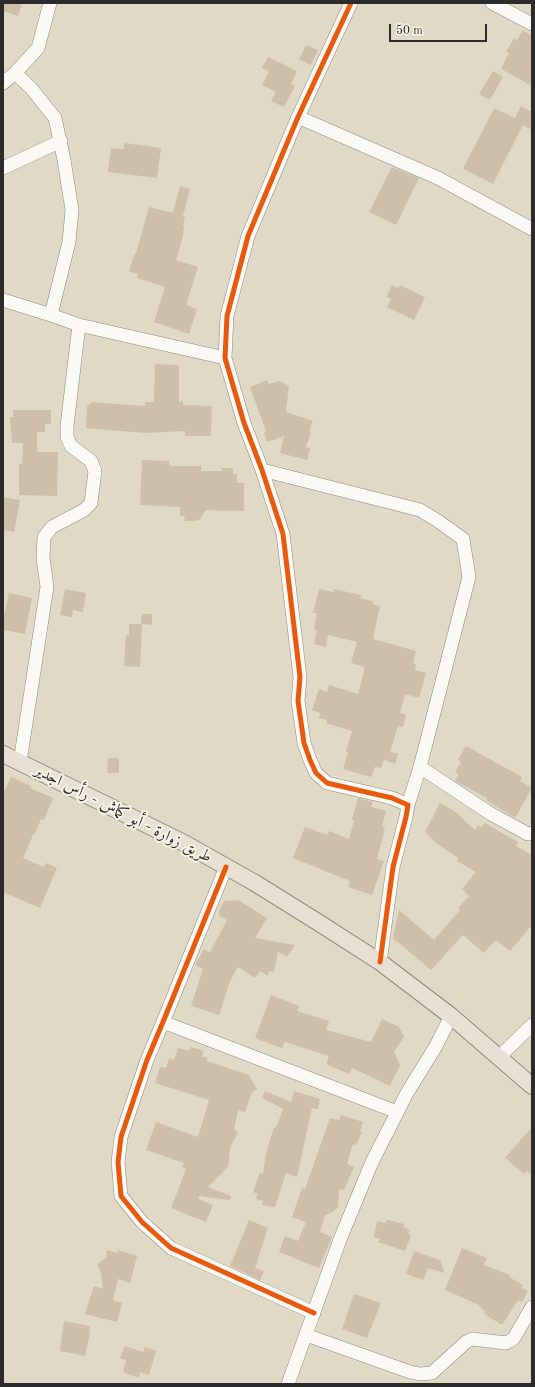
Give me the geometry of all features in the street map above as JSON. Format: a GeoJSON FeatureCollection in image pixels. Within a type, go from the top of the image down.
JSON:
{"type":"FeatureCollection","features":[{"type":"Feature","properties":{"kind":"main road","name":"طريق زوارة - أبو كماش - رأس اجدير"},"geometry":{"type":"LineString","coordinates":[[3,754],[184,843],[255,883],[380,962],[451,1016],[532,1086]]}},
{"type":"Feature","properties":{"kind":"street"},"geometry":{"type":"LineString","coordinates":[[3,83],[15,73],[38,48],[50,3]]}},
{"type":"Feature","properties":{"kind":"street"},"geometry":{"type":"LineString","coordinates":[[351,3],[298,117],[248,236],[227,316],[224,358],[244,423],[262,470],[283,534],[300,677],[299,709],[304,743],[310,760],[316,773],[327,783],[392,798],[408,805]]}},
{"type":"Feature","properties":{"kind":"street"},"geometry":{"type":"LineString","coordinates":[[492,3],[532,24]]}},
{"type":"Feature","properties":{"kind":"street"},"geometry":{"type":"LineString","coordinates":[[15,73],[31,88],[55,118],[61,141],[72,210],[69,242],[51,315]]}},
{"type":"Feature","properties":{"kind":"street"},"geometry":{"type":"LineString","coordinates":[[298,117],[438,178],[532,229]]}},
{"type":"Feature","properties":{"kind":"street"},"geometry":{"type":"LineString","coordinates":[[3,168],[61,141]]}},
{"type":"Feature","properties":{"kind":"street"},"geometry":{"type":"LineString","coordinates":[[3,300],[79,325],[224,358]]}},
{"type":"Feature","properties":{"kind":"street"},"geometry":{"type":"LineString","coordinates":[[20,762],[47,587],[43,558],[44,537],[52,527],[84,510],[91,503],[95,471],[91,462],[71,446],[67,437],[79,325]]}},
{"type":"Feature","properties":{"kind":"street"},"geometry":{"type":"LineString","coordinates":[[262,470],[420,510],[464,539],[469,577],[420,767],[408,805],[393,867],[380,962]]}},
{"type":"Feature","properties":{"kind":"street"},"geometry":{"type":"LineString","coordinates":[[420,767],[490,814],[528,834],[532,834]]}},
{"type":"Feature","properties":{"kind":"street"},"geometry":{"type":"LineString","coordinates":[[226,867],[147,1060],[121,1137],[118,1162],[121,1196],[142,1222],[171,1248],[314,1313]]}},
{"type":"Feature","properties":{"kind":"street"},"geometry":{"type":"LineString","coordinates":[[288,1384],[341,1237],[372,1162],[407,1093],[436,1046],[451,1016]]}},
{"type":"Feature","properties":{"kind":"street"},"geometry":{"type":"LineString","coordinates":[[163,1022],[397,1112]]}},
{"type":"Feature","properties":{"kind":"street"},"geometry":{"type":"LineString","coordinates":[[498,1058],[532,1025]]}},
{"type":"Feature","properties":{"kind":"street"},"geometry":{"type":"LineString","coordinates":[[306,1335],[410,1372],[432,1373],[466,1342],[472,1339],[506,1343],[510,1342],[514,1338],[532,1307]]}},
{"type":"Feature","properties":{"kind":"building"},"geometry":{"type":"Polygon","coordinates":[[[3,3],[22,3],[18,16],[3,11],[3,3]]]}},
{"type":"Feature","properties":{"kind":"building"},"geometry":{"type":"Polygon","coordinates":[[[523,30],[532,36],[532,86],[501,69],[509,53],[506,52],[514,38],[517,40],[523,30]]]}},
{"type":"Feature","properties":{"kind":"building"},"geometry":{"type":"Polygon","coordinates":[[[306,45],[318,50],[311,65],[299,59],[306,45]]]}},
{"type":"Feature","properties":{"kind":"building"},"geometry":{"type":"Polygon","coordinates":[[[268,57],[297,71],[291,84],[295,86],[284,107],[271,101],[276,92],[262,85],[269,71],[262,68],[268,57]]]}},
{"type":"Feature","properties":{"kind":"building"},"geometry":{"type":"Polygon","coordinates":[[[493,71],[503,77],[490,100],[479,94],[493,71]]]}},
{"type":"Feature","properties":{"kind":"building"},"geometry":{"type":"Polygon","coordinates":[[[521,106],[532,112],[532,130],[523,125],[493,184],[463,169],[494,108],[515,118],[521,106]]]}},
{"type":"Feature","properties":{"kind":"building"},"geometry":{"type":"Polygon","coordinates":[[[124,143],[161,148],[157,178],[108,172],[111,148],[124,149],[124,143]]]}},
{"type":"Feature","properties":{"kind":"building"},"geometry":{"type":"Polygon","coordinates":[[[392,167],[419,178],[396,225],[369,212],[392,167]]]}},
{"type":"Feature","properties":{"kind":"building"},"geometry":{"type":"Polygon","coordinates":[[[180,186],[190,189],[183,216],[185,217],[183,236],[176,260],[198,267],[186,305],[197,309],[189,334],[154,322],[165,287],[137,278],[138,274],[129,271],[136,253],[149,207],[173,213],[180,186]]]}},
{"type":"Feature","properties":{"kind":"building"},"geometry":{"type":"Polygon","coordinates":[[[392,285],[398,288],[400,285],[425,297],[414,320],[387,307],[391,299],[386,297],[392,285]]]}},
{"type":"Feature","properties":{"kind":"building"},"geometry":{"type":"Polygon","coordinates":[[[155,364],[179,365],[179,402],[183,401],[183,405],[212,406],[211,436],[185,436],[185,431],[145,433],[86,428],[87,407],[91,402],[145,406],[145,402],[154,402],[155,364]]]}},
{"type":"Feature","properties":{"kind":"building"},"geometry":{"type":"Polygon","coordinates":[[[267,380],[269,384],[279,381],[289,386],[286,412],[313,421],[309,431],[311,432],[306,447],[310,448],[307,460],[280,453],[284,436],[267,442],[264,432],[266,431],[250,387],[267,380]]]}},
{"type":"Feature","properties":{"kind":"building"},"geometry":{"type":"Polygon","coordinates":[[[13,410],[51,410],[51,424],[45,424],[45,432],[37,432],[37,452],[58,452],[57,496],[19,495],[19,464],[22,464],[23,443],[12,443],[10,417],[13,417],[13,410]]]}},
{"type":"Feature","properties":{"kind":"building"},"geometry":{"type":"Polygon","coordinates":[[[142,460],[169,461],[169,466],[201,466],[201,471],[222,471],[222,468],[233,468],[233,474],[237,474],[237,483],[244,483],[244,511],[206,510],[199,520],[185,521],[184,516],[180,516],[180,507],[140,505],[142,460]]]}},
{"type":"Feature","properties":{"kind":"building"},"geometry":{"type":"Polygon","coordinates":[[[3,497],[20,500],[14,532],[3,530],[3,497]]]}},
{"type":"Feature","properties":{"kind":"building"},"geometry":{"type":"Polygon","coordinates":[[[65,589],[86,593],[83,612],[73,610],[72,617],[60,615],[65,589]]]}},
{"type":"Feature","properties":{"kind":"building"},"geometry":{"type":"Polygon","coordinates":[[[319,589],[334,592],[334,589],[361,595],[360,598],[373,601],[373,604],[380,606],[373,639],[416,651],[413,663],[416,664],[415,670],[426,673],[419,698],[405,694],[400,713],[406,715],[403,727],[398,726],[390,752],[398,754],[395,764],[384,760],[381,768],[375,767],[371,777],[343,769],[348,752],[346,751],[352,731],[326,723],[327,720],[319,718],[320,713],[312,710],[319,689],[327,692],[329,685],[358,694],[365,667],[351,663],[357,642],[328,635],[326,647],[314,644],[317,630],[314,629],[317,613],[313,613],[319,589]]]}},
{"type":"Feature","properties":{"kind":"building"},"geometry":{"type":"Polygon","coordinates":[[[9,593],[32,598],[25,634],[3,630],[3,622],[9,593]]]}},
{"type":"Feature","properties":{"kind":"building"},"geometry":{"type":"Polygon","coordinates":[[[142,614],[152,614],[152,625],[142,624],[140,667],[124,666],[126,635],[129,635],[129,624],[141,624],[142,614]]]}},
{"type":"Feature","properties":{"kind":"building"},"geometry":{"type":"Polygon","coordinates":[[[466,746],[522,777],[520,781],[532,788],[515,818],[487,801],[487,798],[455,781],[459,774],[455,772],[461,762],[458,760],[466,746]]]}},
{"type":"Feature","properties":{"kind":"building"},"geometry":{"type":"Polygon","coordinates":[[[108,758],[119,758],[119,773],[107,773],[108,758]]]}},
{"type":"Feature","properties":{"kind":"building"},"geometry":{"type":"Polygon","coordinates":[[[11,777],[31,786],[30,788],[53,798],[44,820],[41,819],[23,858],[44,867],[46,863],[57,868],[40,908],[3,892],[3,794],[11,777]]]}},
{"type":"Feature","properties":{"kind":"building"},"geometry":{"type":"Polygon","coordinates":[[[358,798],[373,802],[371,807],[386,811],[382,826],[385,828],[377,859],[384,861],[372,895],[348,887],[350,881],[293,858],[305,827],[327,835],[329,831],[349,839],[354,821],[352,819],[358,798]]]}},
{"type":"Feature","properties":{"kind":"building"},"geometry":{"type":"Polygon","coordinates":[[[440,803],[456,812],[475,830],[478,825],[482,827],[485,823],[518,842],[516,846],[532,855],[532,925],[510,951],[496,940],[484,953],[463,935],[431,970],[393,938],[399,910],[434,940],[460,910],[458,908],[469,896],[462,889],[476,872],[457,861],[458,858],[438,845],[425,832],[440,803]]]}},
{"type":"Feature","properties":{"kind":"building"},"geometry":{"type":"Polygon","coordinates":[[[238,900],[267,918],[255,938],[295,945],[287,957],[278,952],[274,972],[269,971],[268,976],[260,971],[255,978],[238,967],[230,981],[219,1015],[191,1006],[203,969],[195,965],[204,949],[210,952],[227,920],[219,916],[219,911],[224,901],[238,900]]]}},
{"type":"Feature","properties":{"kind":"building"},"geometry":{"type":"Polygon","coordinates":[[[271,995],[299,1006],[297,1011],[329,1021],[326,1030],[371,1042],[382,1019],[399,1027],[404,1037],[394,1052],[400,1065],[390,1086],[352,1068],[349,1074],[326,1064],[329,1056],[285,1042],[282,1048],[255,1038],[271,995]]]}},
{"type":"Feature","properties":{"kind":"building"},"geometry":{"type":"Polygon","coordinates":[[[191,1047],[204,1051],[202,1057],[207,1057],[207,1061],[249,1075],[257,1089],[252,1092],[245,1112],[238,1110],[234,1130],[238,1132],[230,1148],[228,1167],[208,1187],[231,1196],[230,1200],[199,1196],[198,1199],[213,1205],[206,1222],[171,1208],[186,1169],[182,1167],[184,1163],[146,1150],[156,1122],[198,1137],[209,1100],[155,1083],[160,1067],[166,1068],[169,1058],[174,1060],[178,1048],[190,1051],[191,1047]]]}},
{"type":"Feature","properties":{"kind":"building"},"geometry":{"type":"Polygon","coordinates":[[[265,1091],[291,1102],[294,1091],[320,1099],[318,1109],[312,1108],[297,1177],[286,1173],[275,1207],[262,1205],[263,1201],[256,1199],[258,1194],[253,1192],[260,1173],[263,1174],[266,1153],[274,1127],[276,1128],[283,1109],[262,1098],[265,1091]]]}},
{"type":"Feature","properties":{"kind":"building"},"geometry":{"type":"Polygon","coordinates":[[[341,1115],[363,1122],[360,1131],[362,1132],[356,1145],[353,1144],[347,1164],[354,1167],[344,1190],[339,1189],[338,1207],[333,1212],[325,1215],[320,1232],[332,1237],[319,1268],[279,1252],[285,1236],[298,1241],[306,1222],[292,1217],[302,1188],[305,1189],[330,1118],[339,1120],[341,1115]]]}},
{"type":"Feature","properties":{"kind":"building"},"geometry":{"type":"Polygon","coordinates":[[[532,1127],[532,1175],[527,1171],[524,1174],[505,1158],[532,1127]]]}},
{"type":"Feature","properties":{"kind":"building"},"geometry":{"type":"Polygon","coordinates":[[[249,1220],[268,1228],[255,1268],[264,1271],[260,1280],[230,1266],[249,1220]]]}},
{"type":"Feature","properties":{"kind":"building"},"geometry":{"type":"Polygon","coordinates":[[[387,1220],[404,1224],[403,1227],[410,1230],[408,1234],[411,1235],[405,1251],[378,1242],[380,1239],[374,1237],[377,1221],[385,1223],[387,1220]]]}},
{"type":"Feature","properties":{"kind":"building"},"geometry":{"type":"Polygon","coordinates":[[[462,1248],[487,1258],[484,1265],[510,1275],[509,1277],[523,1285],[521,1288],[528,1291],[522,1302],[518,1300],[502,1325],[484,1314],[485,1311],[477,1304],[445,1290],[462,1248]]]}},
{"type":"Feature","properties":{"kind":"building"},"geometry":{"type":"Polygon","coordinates":[[[107,1250],[118,1253],[118,1250],[137,1256],[130,1283],[118,1279],[113,1300],[122,1303],[117,1322],[85,1314],[94,1286],[103,1289],[101,1272],[97,1264],[106,1258],[107,1250]]]}},
{"type":"Feature","properties":{"kind":"building"},"geometry":{"type":"Polygon","coordinates":[[[414,1251],[440,1260],[445,1273],[428,1268],[423,1280],[406,1274],[414,1251]]]}},
{"type":"Feature","properties":{"kind":"building"},"geometry":{"type":"Polygon","coordinates":[[[354,1294],[381,1303],[367,1338],[342,1329],[354,1294]]]}},
{"type":"Feature","properties":{"kind":"building"},"geometry":{"type":"Polygon","coordinates":[[[64,1321],[90,1326],[85,1356],[60,1351],[64,1321]]]}},
{"type":"Feature","properties":{"kind":"building"},"geometry":{"type":"Polygon","coordinates":[[[125,1346],[143,1352],[145,1347],[156,1351],[149,1375],[140,1372],[139,1378],[123,1372],[126,1360],[120,1358],[125,1346]]]}},
{"type":"Feature","properties":{"kind":"cycle path"},"geometry":{"type":"LineString","coordinates":[[351,3],[298,117],[248,236],[227,316],[225,358],[244,423],[262,470],[283,534],[300,677],[298,701],[304,743],[310,760],[316,773],[327,783],[392,798],[408,805],[393,867],[380,962]]}},
{"type":"Feature","properties":{"kind":"cycle path"},"geometry":{"type":"LineString","coordinates":[[226,867],[147,1060],[121,1137],[118,1162],[121,1196],[142,1222],[171,1248],[314,1313]]}}]}
